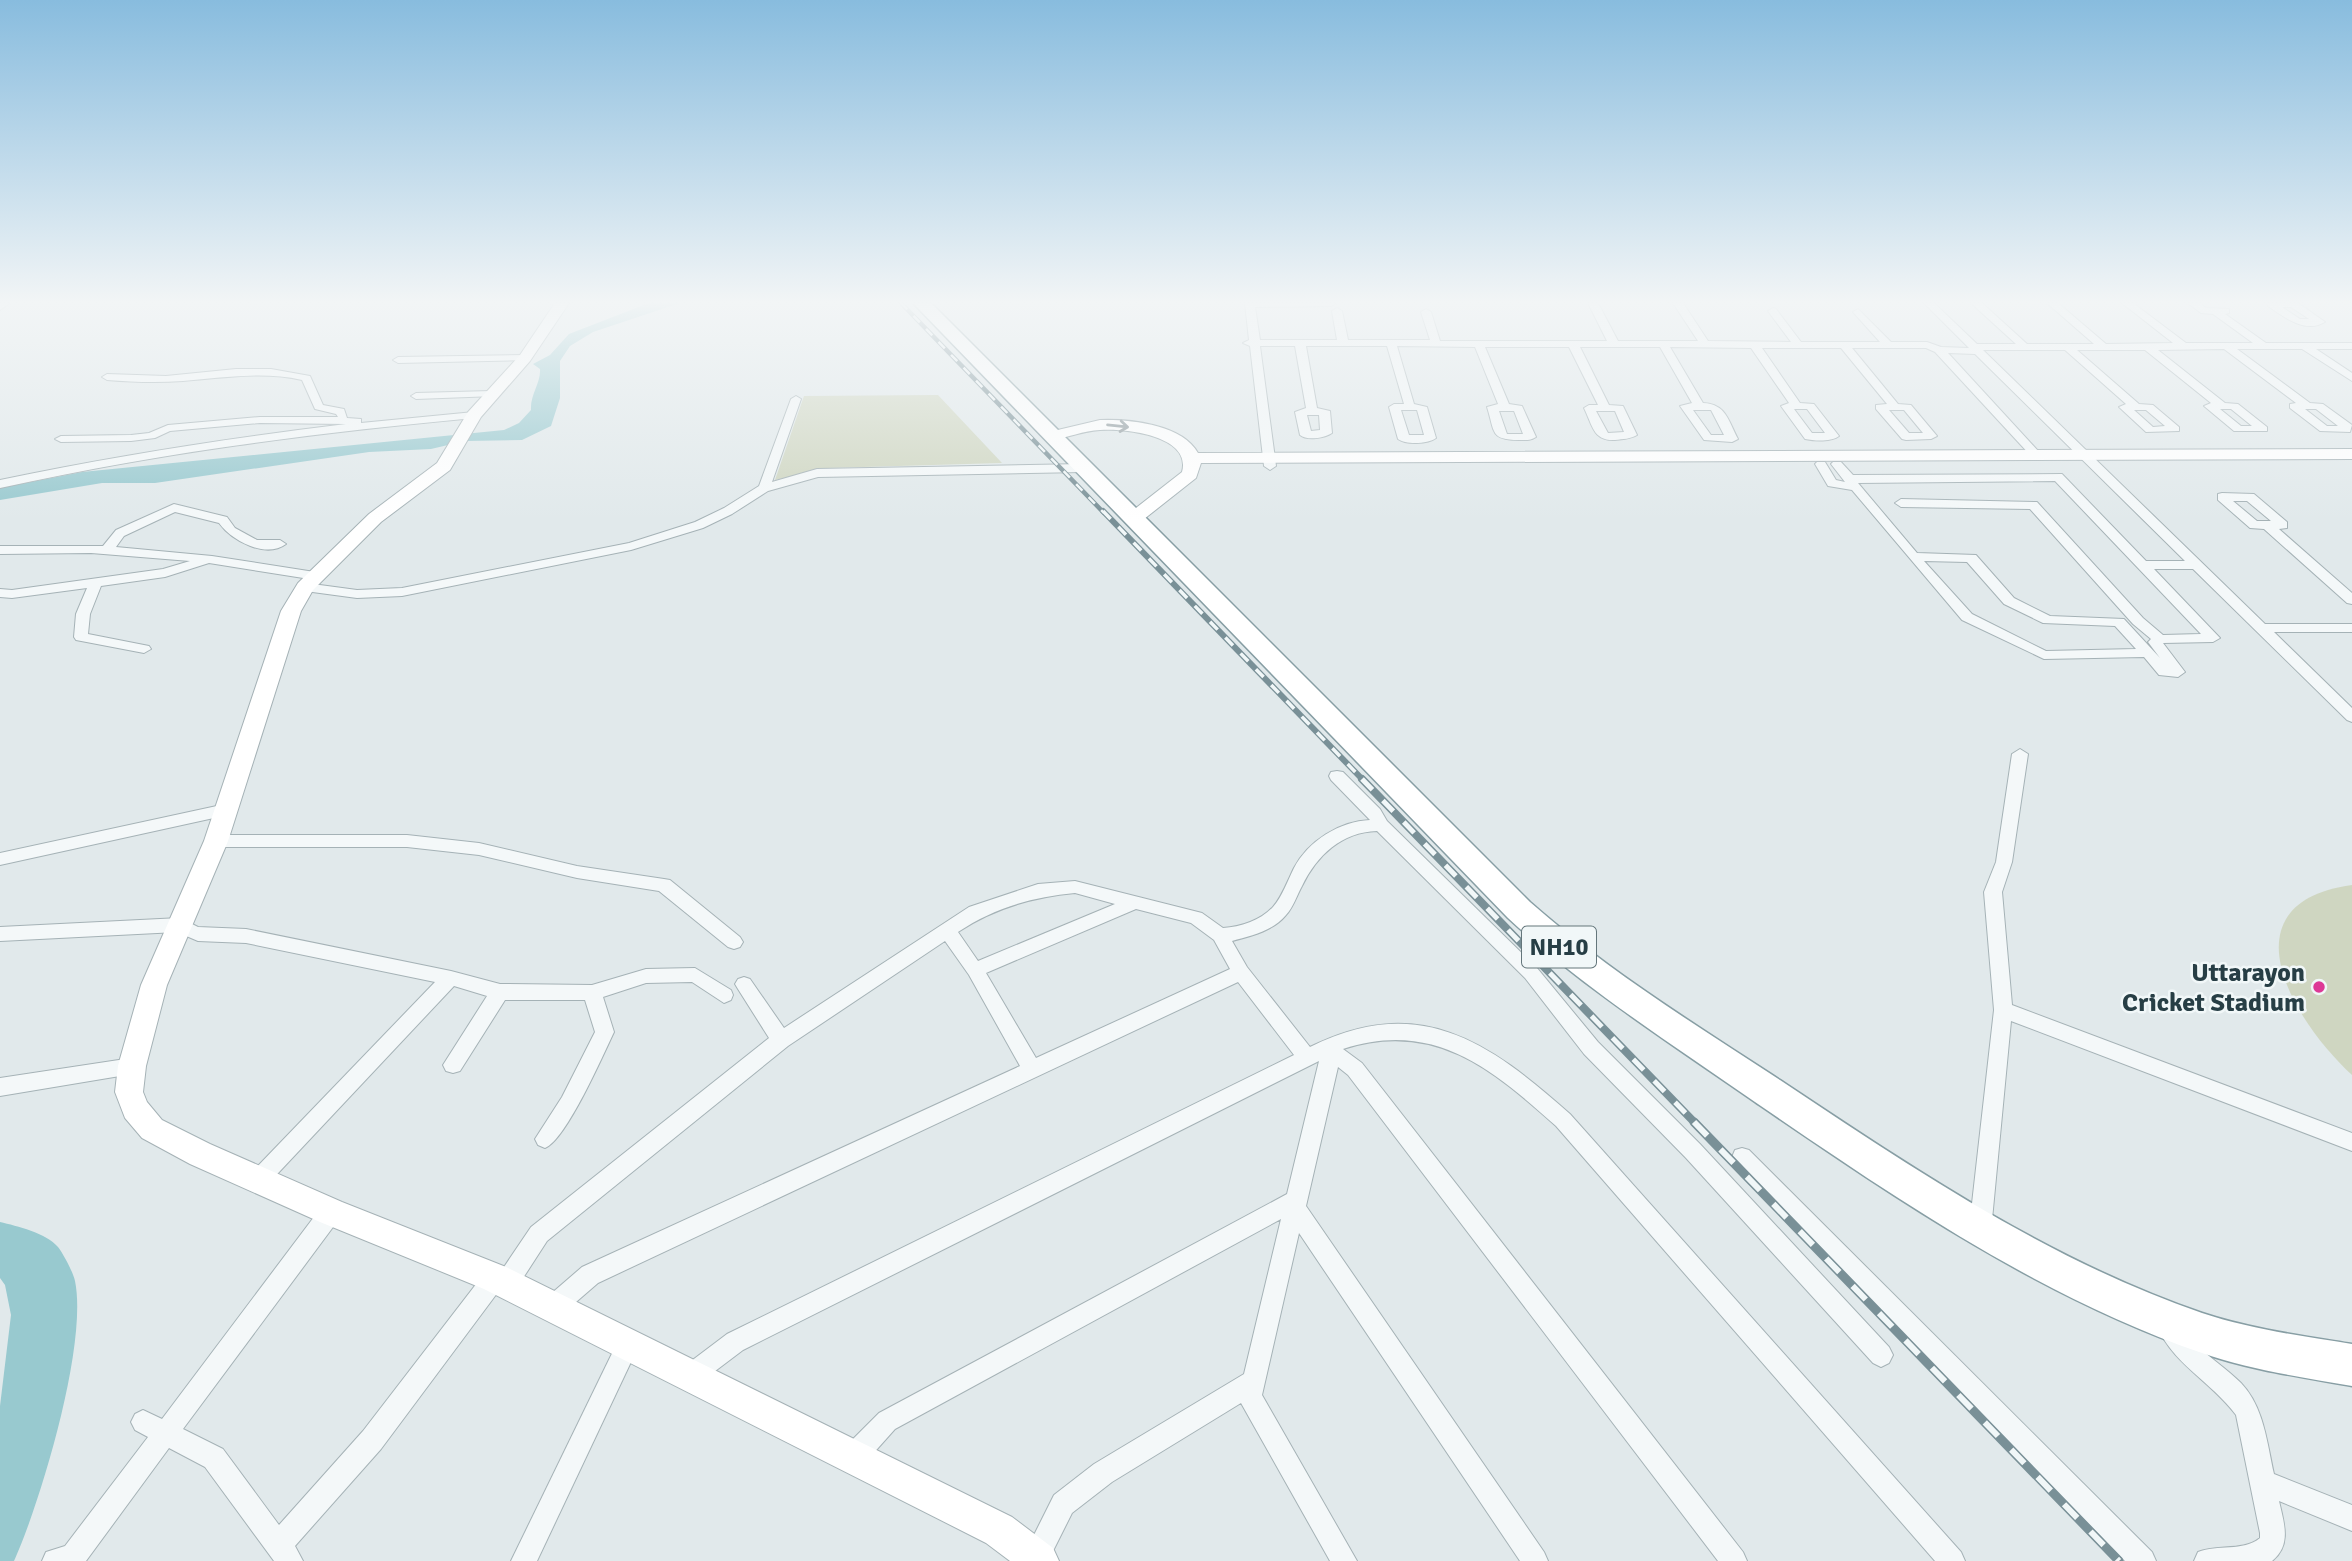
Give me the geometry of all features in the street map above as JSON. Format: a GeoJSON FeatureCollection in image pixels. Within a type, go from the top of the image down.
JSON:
{"type":"FeatureCollection","features":[{"type":"Feature","properties":{"kind":"highway","name":"NH10"},"geometry":{"type":"LineString","coordinates":[[994,376],[1519,910],[1569,955],[1932,1203],[2059,1275],[2164,1318],[2259,1348],[2352,1365]]}},
{"type":"Feature","properties":{"kind":"street"},"geometry":{"type":"LineString","coordinates":[[107,377],[165,379],[195,376]]}},
{"type":"Feature","properties":{"kind":"street"},"geometry":{"type":"LineString","coordinates":[[299,376],[306,378],[319,407],[340,411],[346,420]]}},
{"type":"Feature","properties":{"kind":"street"},"geometry":{"type":"LineString","coordinates":[[508,376],[471,419],[444,466],[375,518],[311,581],[291,611],[216,841],[154,985],[132,1066],[129,1092],[135,1109],[152,1129],[331,1212],[500,1281],[999,1530],[1029,1558],[1063,1504],[1103,1473],[1253,1382]]}},
{"type":"Feature","properties":{"kind":"street"},"geometry":{"type":"LineString","coordinates":[[1256,376],[1266,462]]}},
{"type":"Feature","properties":{"kind":"street"},"geometry":{"type":"LineString","coordinates":[[1306,376],[1312,412]]}},
{"type":"Feature","properties":{"kind":"street"},"geometry":{"type":"LineString","coordinates":[[1401,376],[1410,407]]}},
{"type":"Feature","properties":{"kind":"street"},"geometry":{"type":"LineString","coordinates":[[1492,376],[1505,407]]}},
{"type":"Feature","properties":{"kind":"street"},"geometry":{"type":"LineString","coordinates":[[1589,376],[1605,408]]}},
{"type":"Feature","properties":{"kind":"street"},"geometry":{"type":"LineString","coordinates":[[1681,376],[1699,406]]}},
{"type":"Feature","properties":{"kind":"street"},"geometry":{"type":"LineString","coordinates":[[1776,376],[1797,406]]}},
{"type":"Feature","properties":{"kind":"street"},"geometry":{"type":"LineString","coordinates":[[1869,376],[1895,407]]}},
{"type":"Feature","properties":{"kind":"street"},"geometry":{"type":"LineString","coordinates":[[1964,376],[2036,455]]}},
{"type":"Feature","properties":{"kind":"street"},"geometry":{"type":"LineString","coordinates":[[2003,376],[2352,717]]}},
{"type":"Feature","properties":{"kind":"street"},"geometry":{"type":"LineString","coordinates":[[2101,376],[2136,407]]}},
{"type":"Feature","properties":{"kind":"street"},"geometry":{"type":"LineString","coordinates":[[2184,376],[2222,406]]}},
{"type":"Feature","properties":{"kind":"street"},"geometry":{"type":"LineString","coordinates":[[2266,376],[2307,406]]}},
{"type":"Feature","properties":{"kind":"street"},"geometry":{"type":"LineString","coordinates":[[416,396],[491,394]]}},
{"type":"Feature","properties":{"kind":"street"},"geometry":{"type":"LineString","coordinates":[[764,488],[796,399]]}},
{"type":"Feature","properties":{"kind":"street"},"geometry":{"type":"LineString","coordinates":[[61,439],[131,438],[151,436],[168,428],[260,421],[395,422],[471,419]]}},
{"type":"Feature","properties":{"kind":"street"},"geometry":{"type":"LineString","coordinates":[[0,484],[72,467],[395,422]]}},
{"type":"Feature","properties":{"kind":"street"},"geometry":{"type":"LineString","coordinates":[[1051,436],[1101,425],[1143,429],[1179,442],[1195,462]]}},
{"type":"Feature","properties":{"kind":"street"},"geometry":{"type":"LineString","coordinates":[[1195,462],[1829,464],[2352,454]]}},
{"type":"Feature","properties":{"kind":"street"},"geometry":{"type":"LineString","coordinates":[[1266,462],[2036,455],[2088,459],[2352,462]]}},
{"type":"Feature","properties":{"kind":"street"},"geometry":{"type":"LineString","coordinates":[[1133,519],[1180,483],[1195,462]]}},
{"type":"Feature","properties":{"kind":"street"},"geometry":{"type":"LineString","coordinates":[[1829,464],[1832,483],[2058,477],[2213,638],[2160,639],[2155,642],[2178,672],[2164,672],[2119,622],[2048,620],[2009,601],[1971,558],[1914,557]]}},
{"type":"Feature","properties":{"kind":"street"},"geometry":{"type":"LineString","coordinates":[[0,550],[106,550],[211,558],[294,569],[311,581],[358,594],[402,592],[631,546],[699,525],[735,508],[764,488],[807,475],[836,471],[1083,468]]}},
{"type":"Feature","properties":{"kind":"street"},"geometry":{"type":"LineString","coordinates":[[1853,483],[1968,617],[2044,655],[2148,653]]}},
{"type":"Feature","properties":{"kind":"street"},"geometry":{"type":"LineString","coordinates":[[1901,503],[2033,505],[2138,621],[2160,639]]}},
{"type":"Feature","properties":{"kind":"street"},"geometry":{"type":"LineString","coordinates":[[106,550],[120,533],[174,508],[223,520],[231,531],[254,544],[280,544]]}},
{"type":"Feature","properties":{"kind":"street"},"geometry":{"type":"LineString","coordinates":[[2267,525],[2352,600]]}},
{"type":"Feature","properties":{"kind":"street"},"geometry":{"type":"LineString","coordinates":[[0,593],[95,584],[165,573],[211,558]]}},
{"type":"Feature","properties":{"kind":"street"},"geometry":{"type":"LineString","coordinates":[[2139,561],[2192,560]]}},
{"type":"Feature","properties":{"kind":"street"},"geometry":{"type":"LineString","coordinates":[[95,584],[83,614],[81,637],[144,649]]}},
{"type":"Feature","properties":{"kind":"street"},"geometry":{"type":"LineString","coordinates":[[2262,628],[2352,628]]}},
{"type":"Feature","properties":{"kind":"street"},"geometry":{"type":"LineString","coordinates":[[1980,1232],[2003,1010],[1993,892],[2004,862],[2020,754]]}},
{"type":"Feature","properties":{"kind":"street"},"geometry":{"type":"LineString","coordinates":[[1337,776],[1374,813],[1381,825],[1531,973],[1591,1048],[1693,1151],[1881,1355]]}},
{"type":"Feature","properties":{"kind":"street"},"geometry":{"type":"LineString","coordinates":[[0,859],[226,810]]}},
{"type":"Feature","properties":{"kind":"street"},"geometry":{"type":"LineString","coordinates":[[1220,935],[1253,929],[1279,911],[1304,865],[1334,836],[1356,826],[1381,825]]}},
{"type":"Feature","properties":{"kind":"street"},"geometry":{"type":"LineString","coordinates":[[216,841],[407,841],[479,849],[577,872],[664,885],[734,942]]}},
{"type":"Feature","properties":{"kind":"street"},"geometry":{"type":"LineString","coordinates":[[144,1422],[214,1458],[284,1553],[539,1234],[781,1040],[975,912],[1038,890],[1075,887],[1196,918],[1220,935],[1241,972],[1307,1058]]}},
{"type":"Feature","properties":{"kind":"street"},"geometry":{"type":"LineString","coordinates":[[975,970],[1136,902]]}},
{"type":"Feature","properties":{"kind":"street"},"geometry":{"type":"LineString","coordinates":[[0,934],[180,925],[188,932],[246,936],[451,978],[500,992],[592,993],[646,976],[695,975],[724,995]]}},
{"type":"Feature","properties":{"kind":"street"},"geometry":{"type":"LineString","coordinates":[[947,932],[975,970],[1031,1070]]}},
{"type":"Feature","properties":{"kind":"street"},"geometry":{"type":"LineString","coordinates":[[553,1307],[590,1275],[1241,972]]}},
{"type":"Feature","properties":{"kind":"street"},"geometry":{"type":"LineString","coordinates":[[258,1180],[451,978]]}},
{"type":"Feature","properties":{"kind":"street"},"geometry":{"type":"LineString","coordinates":[[744,984],[781,1040]]}},
{"type":"Feature","properties":{"kind":"street"},"geometry":{"type":"LineString","coordinates":[[453,1065],[500,992]]}},
{"type":"Feature","properties":{"kind":"street"},"geometry":{"type":"LineString","coordinates":[[545,1139],[569,1103],[605,1032],[592,993]]}},
{"type":"Feature","properties":{"kind":"street"},"geometry":{"type":"LineString","coordinates":[[2003,1010],[2352,1142]]}},
{"type":"Feature","properties":{"kind":"street"},"geometry":{"type":"LineString","coordinates":[[690,1376],[735,1342],[1328,1048],[1382,1031],[1429,1033],[1468,1047],[1517,1079],[1563,1120],[1952,1561]]}},
{"type":"Feature","properties":{"kind":"street"},"geometry":{"type":"LineString","coordinates":[[1328,1048],[1328,1063],[1250,1397],[1344,1561]]}},
{"type":"Feature","properties":{"kind":"street"},"geometry":{"type":"LineString","coordinates":[[1328,1048],[1354,1069],[1734,1561]]}},
{"type":"Feature","properties":{"kind":"street"},"geometry":{"type":"LineString","coordinates":[[0,1087],[132,1066]]}},
{"type":"Feature","properties":{"kind":"street"},"geometry":{"type":"LineString","coordinates":[[1742,1157],[2143,1561]]}},
{"type":"Feature","properties":{"kind":"street"},"geometry":{"type":"LineString","coordinates":[[853,1457],[887,1421],[1295,1204]]}},
{"type":"Feature","properties":{"kind":"street"},"geometry":{"type":"LineString","coordinates":[[1295,1204],[1535,1561]]}},
{"type":"Feature","properties":{"kind":"street"},"geometry":{"type":"LineString","coordinates":[[55,1561],[72,1558],[331,1212]]}},
{"type":"Feature","properties":{"kind":"street"},"geometry":{"type":"LineString","coordinates":[[2164,1318],[2179,1347],[2245,1405],[2273,1533],[2272,1545],[2257,1557],[2207,1561]]}},
{"type":"Feature","properties":{"kind":"street"},"geometry":{"type":"LineString","coordinates":[[524,1561],[628,1345]]}},
{"type":"Feature","properties":{"kind":"street"},"geometry":{"type":"LineString","coordinates":[[2263,1482],[2352,1518]]}},
{"type":"Feature","properties":{"kind":"green space"},"geometry":{"type":"Polygon","coordinates":[[[938,395],[1002,463],[828,468],[775,480],[804,396],[938,395]]]}},
{"type":"Feature","properties":{"kind":"green space","name":"Uttarayon Cricket Stadium"},"geometry":{"type":"Polygon","coordinates":[[[2352,885],[2352,1075],[2309,1025],[2292,996],[2281,966],[2279,939],[2289,915],[2312,896],[2352,885]]]}},
{"type":"Feature","properties":{"kind":"water"},"geometry":{"type":"Polygon","coordinates":[[[540,376],[560,376],[560,398],[551,426],[522,440],[465,441],[431,449],[369,452],[155,483],[102,483],[0,500],[0,488],[82,472],[504,430],[519,423],[531,410],[540,376]]]}},
{"type":"Feature","properties":{"kind":"water"},"geometry":{"type":"Polygon","coordinates":[[[0,1222],[39,1234],[58,1247],[74,1277],[77,1309],[75,1343],[60,1422],[37,1501],[14,1561],[0,1561],[0,1406],[11,1315],[5,1285],[0,1278],[0,1222]]]}},
{"type":"Feature","properties":{"kind":"railway"},"geometry":{"type":"LineString","coordinates":[[971,376],[1104,513]]}},
{"type":"Feature","properties":{"kind":"railway"},"geometry":{"type":"LineString","coordinates":[[1103,511],[1364,781]]}},
{"type":"Feature","properties":{"kind":"railway"},"geometry":{"type":"LineString","coordinates":[[1362,779],[1696,1124]]}},
{"type":"Feature","properties":{"kind":"railway"},"geometry":{"type":"LineString","coordinates":[[1694,1122],[2119,1561]]}},
{"type":"Feature","properties":{"kind":"place","name":"Uttarayon Cricket Stadium"},"geometry":{"type":"Point","coordinates":[2319,987]}}]}
